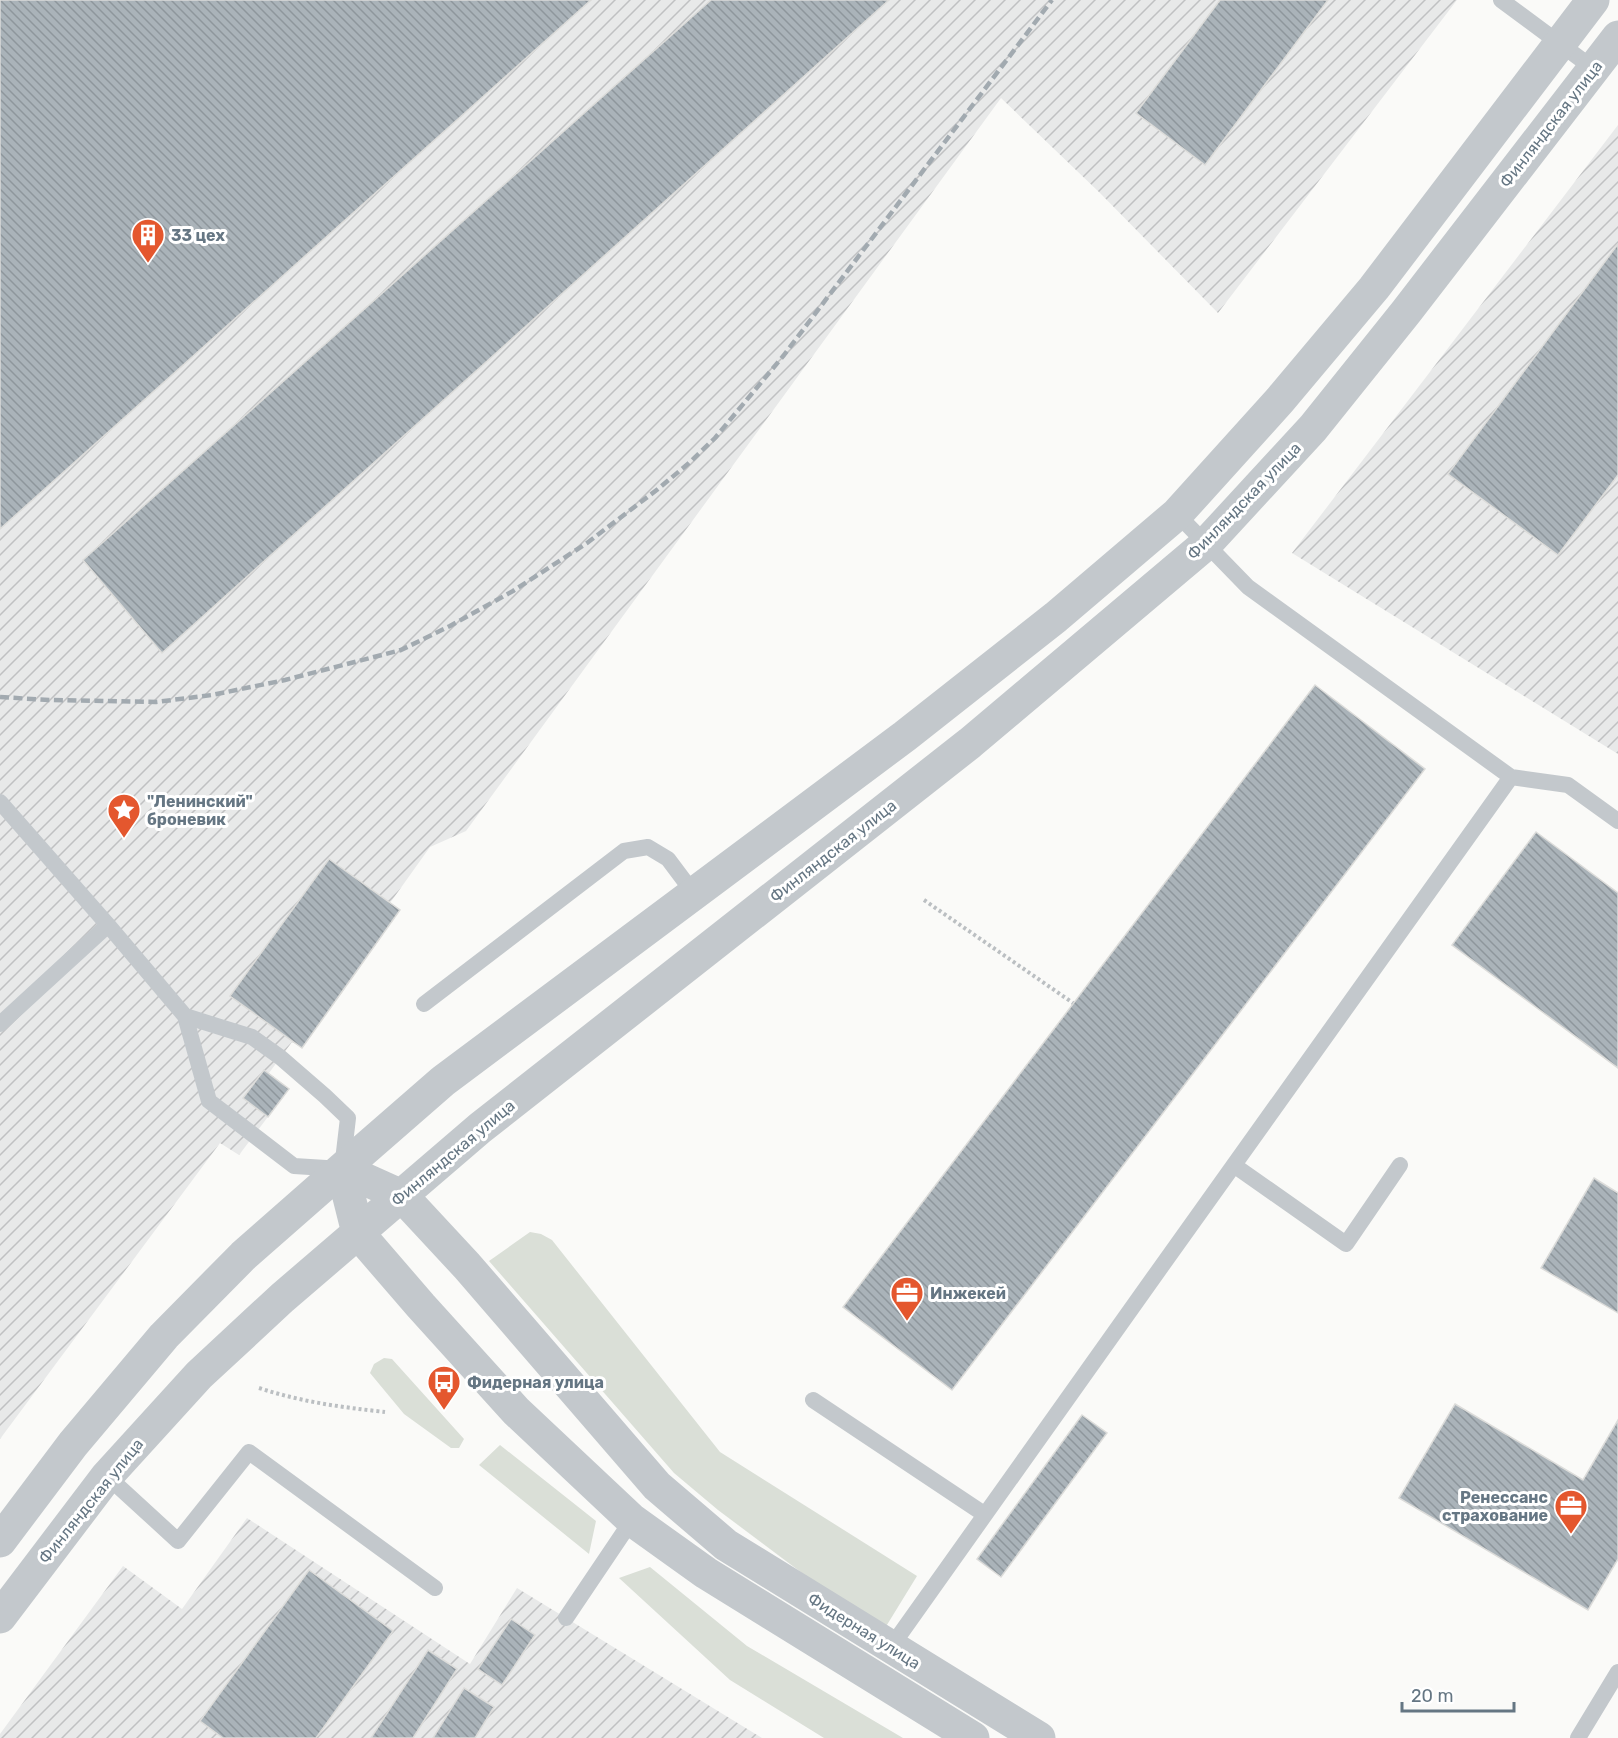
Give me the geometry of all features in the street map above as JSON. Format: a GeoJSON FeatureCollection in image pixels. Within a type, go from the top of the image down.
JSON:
{"type":"FeatureCollection","features":[{"type":"Feature","properties":{"kind":"street"},"geometry":{"type":"LineString","coordinates":[[0,1541],[73,1444],[164,1336],[243,1256],[342,1169],[443,1081],[914,729],[1056,616],[1177,514],[1280,400],[1374,288],[1593,0]]}},
{"type":"Feature","properties":{"kind":"street","name":"Финляндская улица"},"geometry":{"type":"LineString","coordinates":[[0,1617],[107,1476],[199,1375],[282,1298],[497,1114],[970,743],[1206,544],[1312,428],[1406,312],[1618,37]]}},
{"type":"Feature","properties":{"kind":"street","name":"Фидерная улица"},"geometry":{"type":"LineString","coordinates":[[342,1169],[402,1196],[467,1266],[657,1486],[726,1545],[1039,1738]]}},
{"type":"Feature","properties":{"kind":"street","name":"Фидерная улица"},"geometry":{"type":"LineString","coordinates":[[342,1169],[358,1233],[516,1411],[632,1520],[706,1573],[972,1738]]}},
{"type":"Feature","properties":{"kind":"lane"},"geometry":{"type":"LineString","coordinates":[[1501,0],[1594,69]]}},
{"type":"Feature","properties":{"kind":"lane"},"geometry":{"type":"LineString","coordinates":[[1177,514],[1248,587],[1511,777],[1568,785],[1618,821]]}},
{"type":"Feature","properties":{"kind":"lane"},"geometry":{"type":"LineString","coordinates":[[891,1647],[1511,777]]}},
{"type":"Feature","properties":{"kind":"lane"},"geometry":{"type":"LineString","coordinates":[[0,802],[185,1016],[209,1101],[294,1166],[342,1169],[348,1118],[325,1095],[252,1037],[185,1016]]}},
{"type":"Feature","properties":{"kind":"lane"},"geometry":{"type":"LineString","coordinates":[[424,1005],[624,851],[648,847],[668,859],[694,895]]}},
{"type":"Feature","properties":{"kind":"lane"},"geometry":{"type":"LineString","coordinates":[[0,1024],[108,925]]}},
{"type":"Feature","properties":{"kind":"lane"},"geometry":{"type":"LineString","coordinates":[[1235,1166],[1346,1244],[1400,1165]]}},
{"type":"Feature","properties":{"kind":"lane"},"geometry":{"type":"LineString","coordinates":[[813,1400],[984,1514]]}},
{"type":"Feature","properties":{"kind":"lane"},"geometry":{"type":"LineString","coordinates":[[107,1476],[178,1541],[249,1452],[435,1588]]}},
{"type":"Feature","properties":{"kind":"lane"},"geometry":{"type":"LineString","coordinates":[[566,1618],[632,1520]]}},
{"type":"Feature","properties":{"kind":"lane"},"geometry":{"type":"LineString","coordinates":[[1578,1738],[1618,1672]]}},
{"type":"Feature","properties":{"kind":"path"},"geometry":{"type":"LineString","coordinates":[[924,900],[1073,1003]]}},
{"type":"Feature","properties":{"kind":"path"},"geometry":{"type":"LineString","coordinates":[[259,1388],[291,1398],[332,1406],[385,1412]]}},
{"type":"Feature","properties":{"kind":"shaded area"},"geometry":{"type":"Polygon","coordinates":[[[0,0],[1457,0],[1218,313],[1100,193],[1001,98],[466,831],[430,847],[390,903],[400,910],[354,976],[302,1048],[292,1042],[269,1073],[289,1089],[239,1155],[220,1143],[0,1439],[0,0]]]}},
{"type":"Feature","properties":{"kind":"shaded area"},"geometry":{"type":"Polygon","coordinates":[[[1618,125],[1618,754],[1292,553],[1618,125]]]}},
{"type":"Feature","properties":{"kind":"shaded area"},"geometry":{"type":"Polygon","coordinates":[[[530,1232],[541,1234],[552,1240],[720,1452],[917,1576],[882,1633],[718,1510],[674,1473],[489,1261],[530,1232]]]}},
{"type":"Feature","properties":{"kind":"shaded area"},"geometry":{"type":"Polygon","coordinates":[[[384,1358],[392,1359],[464,1439],[459,1448],[451,1448],[404,1414],[370,1373],[374,1364],[384,1358]]]}},
{"type":"Feature","properties":{"kind":"shaded area"},"geometry":{"type":"Polygon","coordinates":[[[500,1445],[596,1521],[589,1554],[479,1465],[500,1445]]]}},
{"type":"Feature","properties":{"kind":"shaded area"},"geometry":{"type":"Polygon","coordinates":[[[247,1518],[470,1664],[517,1588],[762,1738],[0,1738],[0,1734],[123,1566],[182,1609],[247,1518]]]}},
{"type":"Feature","properties":{"kind":"shaded area"},"geometry":{"type":"Polygon","coordinates":[[[650,1567],[747,1646],[903,1738],[824,1738],[730,1680],[619,1578],[650,1567]]]}},
{"type":"Feature","properties":{"kind":"building","name":"33 цех"},"geometry":{"type":"Polygon","coordinates":[[[0,0],[591,0],[0,529],[0,0]]]}},
{"type":"Feature","properties":{"kind":"building"},"geometry":{"type":"Polygon","coordinates":[[[711,0],[889,0],[162,653],[83,560],[711,0]]]}},
{"type":"Feature","properties":{"kind":"building"},"geometry":{"type":"Polygon","coordinates":[[[1220,0],[1328,0],[1205,165],[1136,113],[1220,0]]]}},
{"type":"Feature","properties":{"kind":"building"},"geometry":{"type":"Polygon","coordinates":[[[1618,244],[1618,475],[1558,555],[1448,474],[1618,244]]]}},
{"type":"Feature","properties":{"kind":"building"},"geometry":{"type":"Polygon","coordinates":[[[1315,685],[1425,769],[952,1390],[843,1307],[1315,685]]]}},
{"type":"Feature","properties":{"kind":"building"},"geometry":{"type":"Polygon","coordinates":[[[1536,832],[1618,893],[1618,1068],[1452,945],[1536,832]]]}},
{"type":"Feature","properties":{"kind":"building"},"geometry":{"type":"Polygon","coordinates":[[[329,859],[400,910],[302,1048],[230,996],[329,859]]]}},
{"type":"Feature","properties":{"kind":"building"},"geometry":{"type":"Polygon","coordinates":[[[264,1070],[289,1089],[268,1117],[243,1098],[264,1070]]]}},
{"type":"Feature","properties":{"kind":"building"},"geometry":{"type":"Polygon","coordinates":[[[1594,1178],[1618,1193],[1618,1313],[1541,1268],[1594,1178]]]}},
{"type":"Feature","properties":{"kind":"building"},"geometry":{"type":"Polygon","coordinates":[[[1455,1404],[1583,1480],[1618,1420],[1618,1559],[1588,1610],[1399,1498],[1455,1404]]]}},
{"type":"Feature","properties":{"kind":"building"},"geometry":{"type":"Polygon","coordinates":[[[1082,1415],[1107,1433],[1001,1577],[977,1559],[1082,1415]]]}},
{"type":"Feature","properties":{"kind":"building"},"geometry":{"type":"Polygon","coordinates":[[[309,1570],[393,1631],[316,1738],[223,1738],[200,1721],[309,1570]]]}},
{"type":"Feature","properties":{"kind":"building"},"geometry":{"type":"Polygon","coordinates":[[[511,1619],[535,1635],[502,1685],[478,1669],[511,1619]]]}},
{"type":"Feature","properties":{"kind":"building"},"geometry":{"type":"Polygon","coordinates":[[[428,1650],[457,1669],[413,1738],[371,1738],[428,1650]]]}},
{"type":"Feature","properties":{"kind":"building"},"geometry":{"type":"Polygon","coordinates":[[[464,1688],[494,1707],[475,1738],[433,1738],[464,1688]]]}},
{"type":"Feature","properties":{"kind":"railway"},"geometry":{"type":"LineString","coordinates":[[0,697],[156,702],[212,695],[285,680],[401,650],[513,591],[587,543],[658,489],[715,438],[784,355],[1052,0]]}},
{"type":"Feature","properties":{"kind":"place","name":"33 цех"},"geometry":{"type":"Point","coordinates":[148,264]}},
{"type":"Feature","properties":{"kind":"place","name":"\"Ленинский\" броневик"},"geometry":{"type":"Point","coordinates":[124,839]}},
{"type":"Feature","properties":{"kind":"place","name":"Инжекей"},"geometry":{"type":"Point","coordinates":[907,1322]}},
{"type":"Feature","properties":{"kind":"place","name":"Фидерная улица"},"geometry":{"type":"Point","coordinates":[444,1411]}},
{"type":"Feature","properties":{"kind":"place","name":"Ренессанс страхование"},"geometry":{"type":"Point","coordinates":[1571,1535]}}]}
